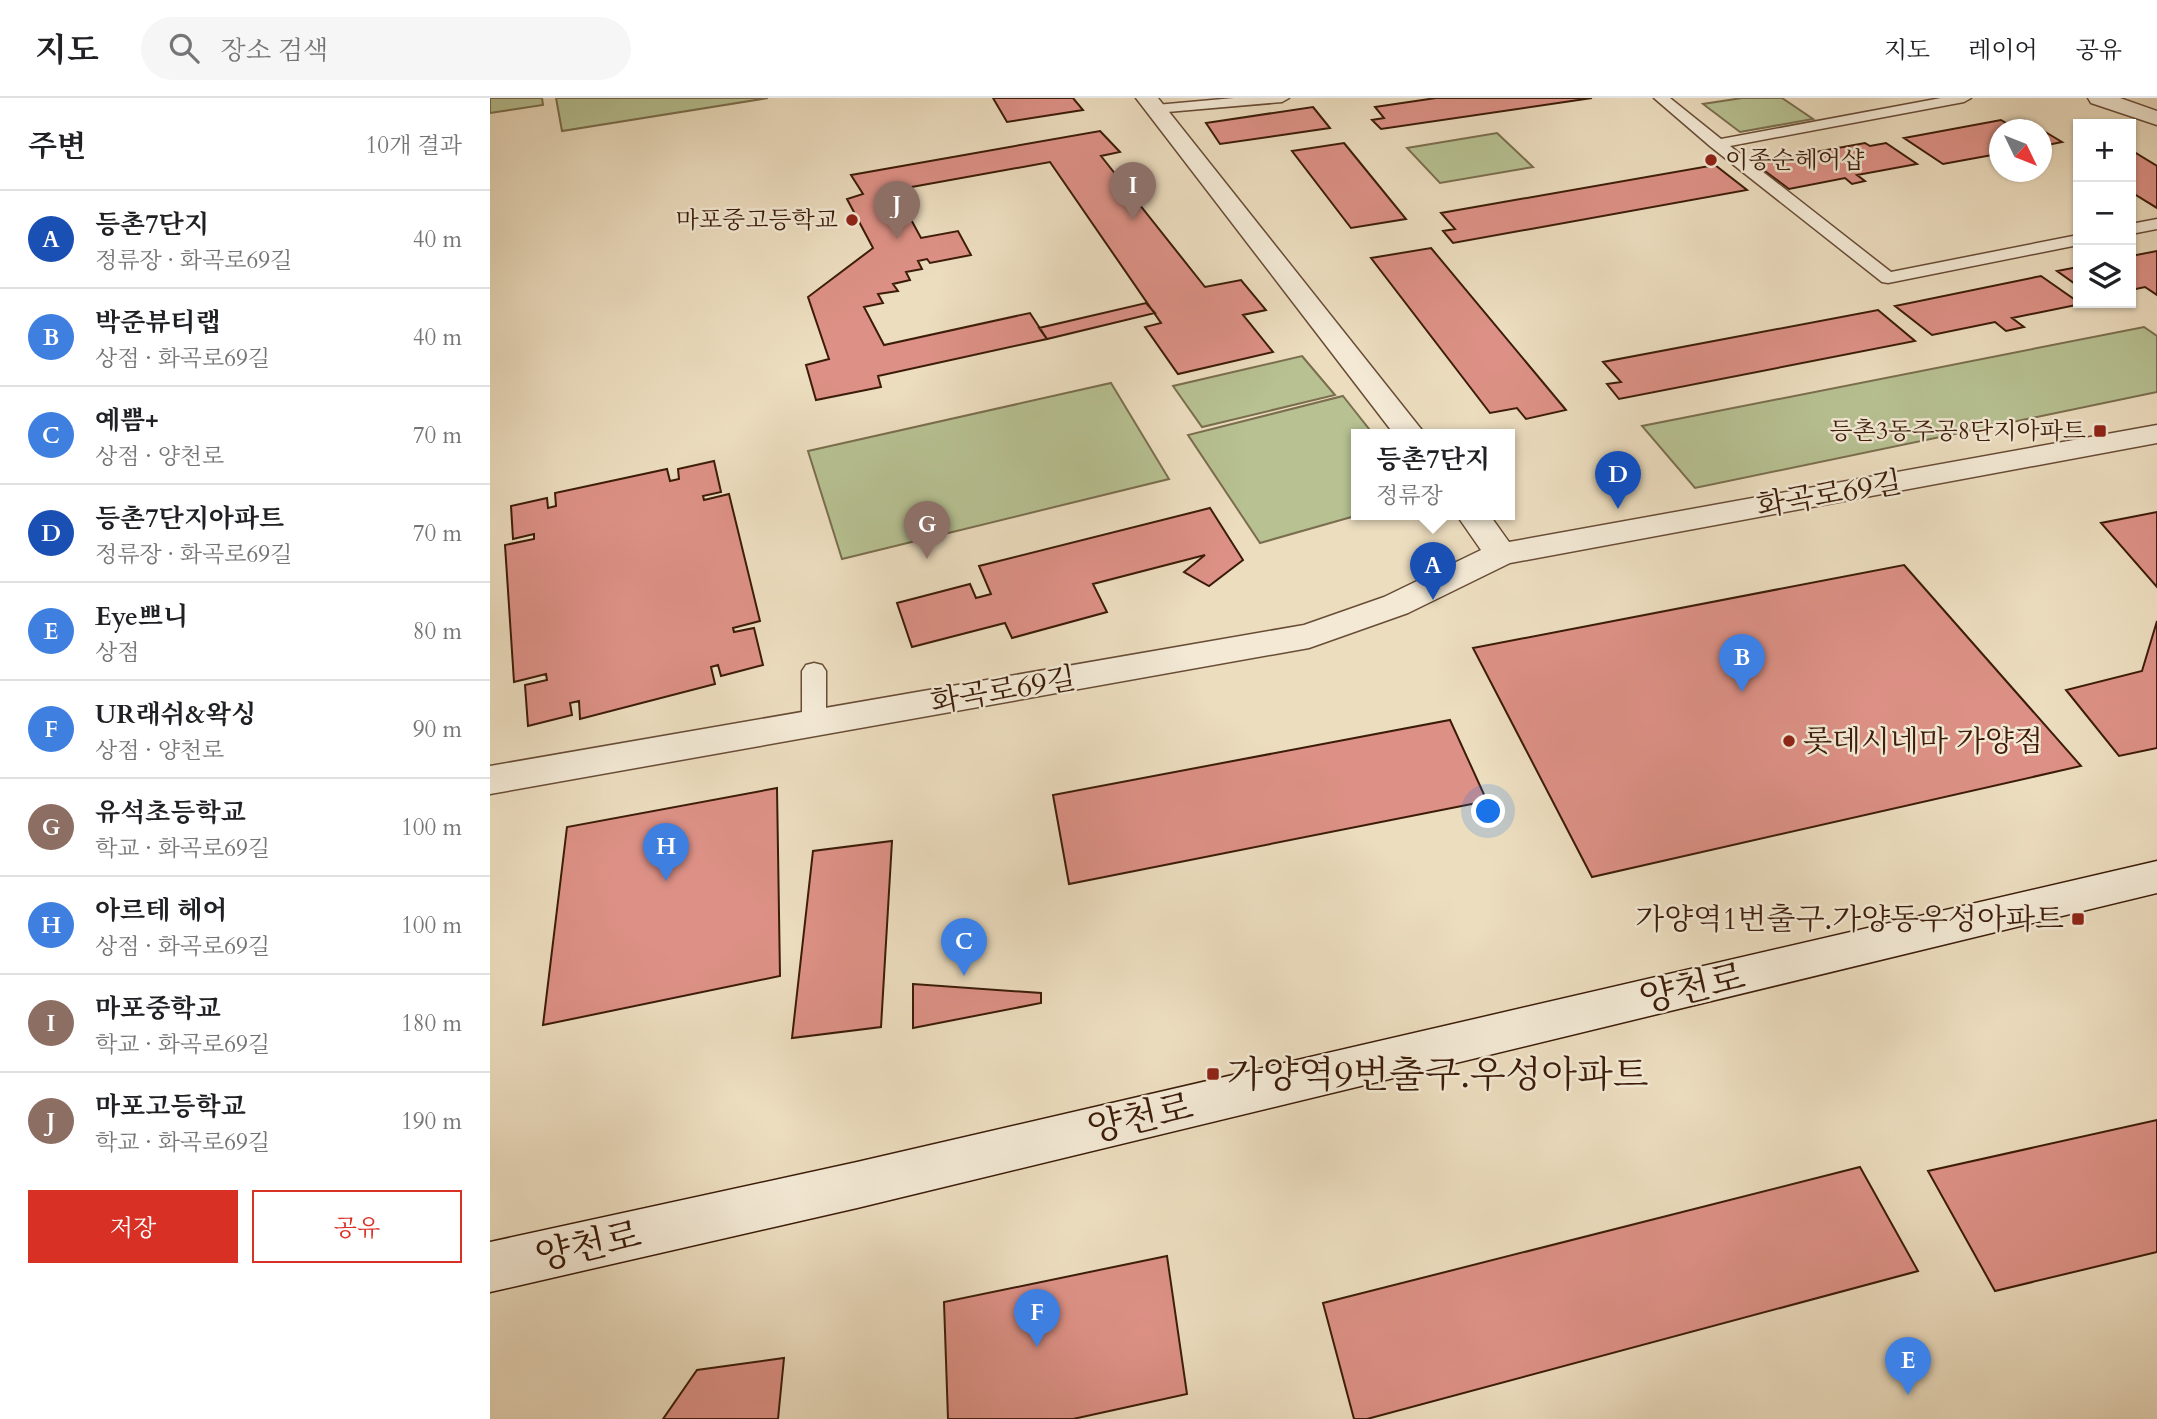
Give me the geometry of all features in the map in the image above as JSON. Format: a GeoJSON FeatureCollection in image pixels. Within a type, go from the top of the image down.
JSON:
{"type":"FeatureCollection","features":[{"type":"Feature","properties":{"kind":"street"},"geometry":{"type":"LineString","coordinates":[[2099,98],[2157,118]]}},
{"type":"Feature","properties":{"kind":"street"},"geometry":{"type":"LineString","coordinates":[[1152,104],[1406,429]]}},
{"type":"Feature","properties":{"kind":"street","name":"화곡로69길"},"geometry":{"type":"LineString","coordinates":[[490,780],[1309,636],[1396,605],[1501,554],[2157,434]]}},
{"type":"Feature","properties":{"kind":"street"},"geometry":{"type":"LineString","coordinates":[[1476,520],[1501,554]]}},
{"type":"Feature","properties":{"kind":"street","name":"양천로"},"geometry":{"type":"LineString","coordinates":[[490,1268],[857,1185],[2157,877]]}},
{"type":"Feature","properties":{"kind":"lane"},"geometry":{"type":"LineString","coordinates":[[1152,104],[1282,98]]}},
{"type":"Feature","properties":{"kind":"lane"},"geometry":{"type":"LineString","coordinates":[[1661,98],[1888,278],[2073,241]]}},
{"type":"Feature","properties":{"kind":"lane"},"geometry":{"type":"LineString","coordinates":[[1716,144],[1964,98]]}},
{"type":"Feature","properties":{"kind":"lane"},"geometry":{"type":"LineString","coordinates":[[2136,228],[2157,224]]}},
{"type":"Feature","properties":{"kind":"lane"},"geometry":{"type":"LineString","coordinates":[[814,671],[814,723]]}},
{"type":"Feature","properties":{"kind":"green space"},"geometry":{"type":"Polygon","coordinates":[[[490,98],[542,98],[543,105],[490,113],[490,98]]]}},
{"type":"Feature","properties":{"kind":"green space"},"geometry":{"type":"Polygon","coordinates":[[[556,98],[768,98],[562,131],[556,98]]]}},
{"type":"Feature","properties":{"kind":"green space"},"geometry":{"type":"Polygon","coordinates":[[[1742,98],[1782,98],[1813,119],[1740,132],[1703,104],[1742,98]]]}},
{"type":"Feature","properties":{"kind":"green space"},"geometry":{"type":"Polygon","coordinates":[[[1497,133],[1533,167],[1440,183],[1407,148],[1497,133]]]}},
{"type":"Feature","properties":{"kind":"green space"},"geometry":{"type":"Polygon","coordinates":[[[2144,327],[2157,336],[2157,392],[1695,488],[1642,426],[2144,327]]]}},
{"type":"Feature","properties":{"kind":"green space"},"geometry":{"type":"Polygon","coordinates":[[[1302,356],[1335,395],[1202,427],[1173,386],[1302,356]]]}},
{"type":"Feature","properties":{"kind":"green space"},"geometry":{"type":"Polygon","coordinates":[[[1111,383],[1169,479],[842,559],[808,451],[1111,383]]]}},
{"type":"Feature","properties":{"kind":"green space"},"geometry":{"type":"Polygon","coordinates":[[[1343,396],[1369,429],[1351,429],[1351,517],[1260,543],[1188,435],[1343,396]]]}},
{"type":"Feature","properties":{"kind":"building"},"geometry":{"type":"Polygon","coordinates":[[[993,98],[1073,98],[1083,110],[1007,122],[993,98]]]}},
{"type":"Feature","properties":{"kind":"building"},"geometry":{"type":"Polygon","coordinates":[[[1436,98],[1592,98],[1381,129],[1372,120],[1384,118],[1375,107],[1436,98]]]}},
{"type":"Feature","properties":{"kind":"building"},"geometry":{"type":"Polygon","coordinates":[[[1313,107],[1330,128],[1220,144],[1206,123],[1313,107]]]}},
{"type":"Feature","properties":{"kind":"building"},"geometry":{"type":"Polygon","coordinates":[[[1989,122],[1989,156],[1943,164],[1904,138],[1989,122]]]}},
{"type":"Feature","properties":{"kind":"building"},"geometry":{"type":"Polygon","coordinates":[[[1100,131],[1120,152],[1101,156],[1205,287],[1241,280],[1266,310],[1243,315],[1273,352],[1178,374],[1145,327],[1161,323],[1050,162],[895,190],[921,238],[958,231],[971,255],[930,263],[927,259],[918,261],[922,269],[906,272],[910,280],[893,284],[898,291],[878,294],[883,303],[864,307],[884,345],[1030,313],[1047,339],[878,376],[881,387],[816,400],[806,365],[829,359],[808,297],[873,248],[847,199],[863,194],[851,175],[1100,131]]]}},
{"type":"Feature","properties":{"kind":"building"},"geometry":{"type":"Polygon","coordinates":[[[2052,136],[2062,142],[2052,144],[2052,136]]]}},
{"type":"Feature","properties":{"kind":"building"},"geometry":{"type":"Polygon","coordinates":[[[1344,143],[1406,219],[1351,228],[1292,151],[1344,143]]]}},
{"type":"Feature","properties":{"kind":"building"},"geometry":{"type":"Polygon","coordinates":[[[1865,143],[1870,146],[1886,143],[1917,164],[1857,175],[1865,181],[1852,184],[1845,178],[1789,189],[1754,163],[1865,143]]]}},
{"type":"Feature","properties":{"kind":"building"},"geometry":{"type":"Polygon","coordinates":[[[2136,153],[2157,166],[2157,208],[2136,195],[2136,153]]]}},
{"type":"Feature","properties":{"kind":"building"},"geometry":{"type":"Polygon","coordinates":[[[1715,165],[1747,190],[1453,243],[1443,231],[1455,229],[1441,213],[1715,165]]]}},
{"type":"Feature","properties":{"kind":"building"},"geometry":{"type":"Polygon","coordinates":[[[1431,248],[1566,410],[1526,419],[1517,408],[1490,413],[1371,258],[1431,248]]]}},
{"type":"Feature","properties":{"kind":"building"},"geometry":{"type":"Polygon","coordinates":[[[2157,251],[2157,295],[2145,287],[2136,289],[2136,255],[2157,251]]]}},
{"type":"Feature","properties":{"kind":"building"},"geometry":{"type":"Polygon","coordinates":[[[2073,268],[2073,282],[2057,271],[2073,268]]]}},
{"type":"Feature","properties":{"kind":"building"},"geometry":{"type":"Polygon","coordinates":[[[2041,276],[2073,298],[2073,306],[2012,318],[2024,327],[2006,331],[1995,322],[1932,335],[1895,306],[2041,276]]]}},
{"type":"Feature","properties":{"kind":"building"},"geometry":{"type":"Polygon","coordinates":[[[1146,303],[1155,313],[1047,339],[1039,328],[1146,303]]]}},
{"type":"Feature","properties":{"kind":"building"},"geometry":{"type":"Polygon","coordinates":[[[1878,310],[1915,341],[1619,399],[1607,384],[1621,382],[1603,362],[1878,310]]]}},
{"type":"Feature","properties":{"kind":"building"},"geometry":{"type":"Polygon","coordinates":[[[714,461],[721,492],[703,496],[704,500],[729,494],[760,621],[733,628],[734,632],[754,628],[763,665],[721,676],[718,665],[711,667],[715,684],[580,719],[579,701],[570,703],[572,715],[528,726],[525,685],[547,680],[546,674],[514,682],[505,545],[534,539],[534,534],[513,539],[511,506],[547,498],[548,508],[556,506],[555,493],[667,469],[670,481],[679,479],[678,469],[714,461]]]}},
{"type":"Feature","properties":{"kind":"building"},"geometry":{"type":"Polygon","coordinates":[[[1210,508],[1243,560],[1209,586],[1184,572],[1205,555],[1093,584],[1107,612],[1012,638],[1005,623],[912,647],[897,603],[970,584],[976,598],[991,594],[979,566],[1210,508]]]}},
{"type":"Feature","properties":{"kind":"building"},"geometry":{"type":"Polygon","coordinates":[[[2157,512],[2157,587],[2101,523],[2157,512]]]}},
{"type":"Feature","properties":{"kind":"building"},"geometry":{"type":"Polygon","coordinates":[[[1904,565],[2081,766],[1592,877],[1473,648],[1904,565]]]}},
{"type":"Feature","properties":{"kind":"building"},"geometry":{"type":"Polygon","coordinates":[[[2157,621],[2157,748],[2119,756],[2066,690],[2142,671],[2157,621]]]}},
{"type":"Feature","properties":{"kind":"building"},"geometry":{"type":"Polygon","coordinates":[[[1450,720],[1487,801],[1069,884],[1053,795],[1450,720]]]}},
{"type":"Feature","properties":{"kind":"building"},"geometry":{"type":"Polygon","coordinates":[[[777,788],[780,976],[543,1025],[567,827],[777,788]]]}},
{"type":"Feature","properties":{"kind":"building"},"geometry":{"type":"Polygon","coordinates":[[[892,841],[881,1027],[792,1038],[813,851],[892,841]]]}},
{"type":"Feature","properties":{"kind":"building"},"geometry":{"type":"Polygon","coordinates":[[[913,984],[1041,993],[1041,1003],[913,1028],[913,984]]]}},
{"type":"Feature","properties":{"kind":"building"},"geometry":{"type":"Polygon","coordinates":[[[2157,1120],[2157,1252],[1995,1291],[1928,1171],[2157,1120]]]}},
{"type":"Feature","properties":{"kind":"building"},"geometry":{"type":"Polygon","coordinates":[[[1860,1167],[1918,1271],[1367,1419],[1354,1419],[1323,1303],[1860,1167]]]}},
{"type":"Feature","properties":{"kind":"building"},"geometry":{"type":"Polygon","coordinates":[[[1167,1256],[1187,1394],[1073,1419],[948,1419],[944,1302],[1167,1256]]]}},
{"type":"Feature","properties":{"kind":"building"},"geometry":{"type":"Polygon","coordinates":[[[784,1358],[778,1419],[663,1419],[697,1370],[784,1358]]]}},
{"type":"Feature","properties":{"kind":"place","name":"이종순헤어샵"},"geometry":{"type":"Point","coordinates":[1711,160]}},
{"type":"Feature","properties":{"kind":"place","name":"마포중고등학교"},"geometry":{"type":"Point","coordinates":[852,220]}},
{"type":"Feature","properties":{"kind":"place","name":"마포중학교"},"geometry":{"type":"Point","coordinates":[1133,220]}},
{"type":"Feature","properties":{"kind":"place","name":"마포고등학교"},"geometry":{"type":"Point","coordinates":[897,239]}},
{"type":"Feature","properties":{"kind":"place","name":"등촌3동주공8단지아파트"},"geometry":{"type":"Point","coordinates":[2100,431]}},
{"type":"Feature","properties":{"kind":"place","name":"등촌7단지아파트"},"geometry":{"type":"Point","coordinates":[1618,509]}},
{"type":"Feature","properties":{"kind":"place","name":"유석초등학교"},"geometry":{"type":"Point","coordinates":[927,559]}},
{"type":"Feature","properties":{"kind":"place","name":"등촌7단지"},"geometry":{"type":"Point","coordinates":[1433,600]}},
{"type":"Feature","properties":{"kind":"place","name":"박준뷰티랩"},"geometry":{"type":"Point","coordinates":[1742,692]}},
{"type":"Feature","properties":{"kind":"place","name":"롯데시네마 가양점"},"geometry":{"type":"Point","coordinates":[1789,741]}},
{"type":"Feature","properties":{"kind":"place","name":"아르테 헤어"},"geometry":{"type":"Point","coordinates":[666,881]}},
{"type":"Feature","properties":{"kind":"place","name":"가양역1번출구.가양동우성아파트"},"geometry":{"type":"Point","coordinates":[2078,919]}},
{"type":"Feature","properties":{"kind":"place","name":"예쁨+"},"geometry":{"type":"Point","coordinates":[964,976]}},
{"type":"Feature","properties":{"kind":"place","name":"가양역9번출구.우성아파트"},"geometry":{"type":"Point","coordinates":[1213,1074]}},
{"type":"Feature","properties":{"kind":"place","name":"UR래쉬&왁싱"},"geometry":{"type":"Point","coordinates":[1037,1347]}},
{"type":"Feature","properties":{"kind":"place","name":"Eye쁘니"},"geometry":{"type":"Point","coordinates":[1908,1395]}}]}
